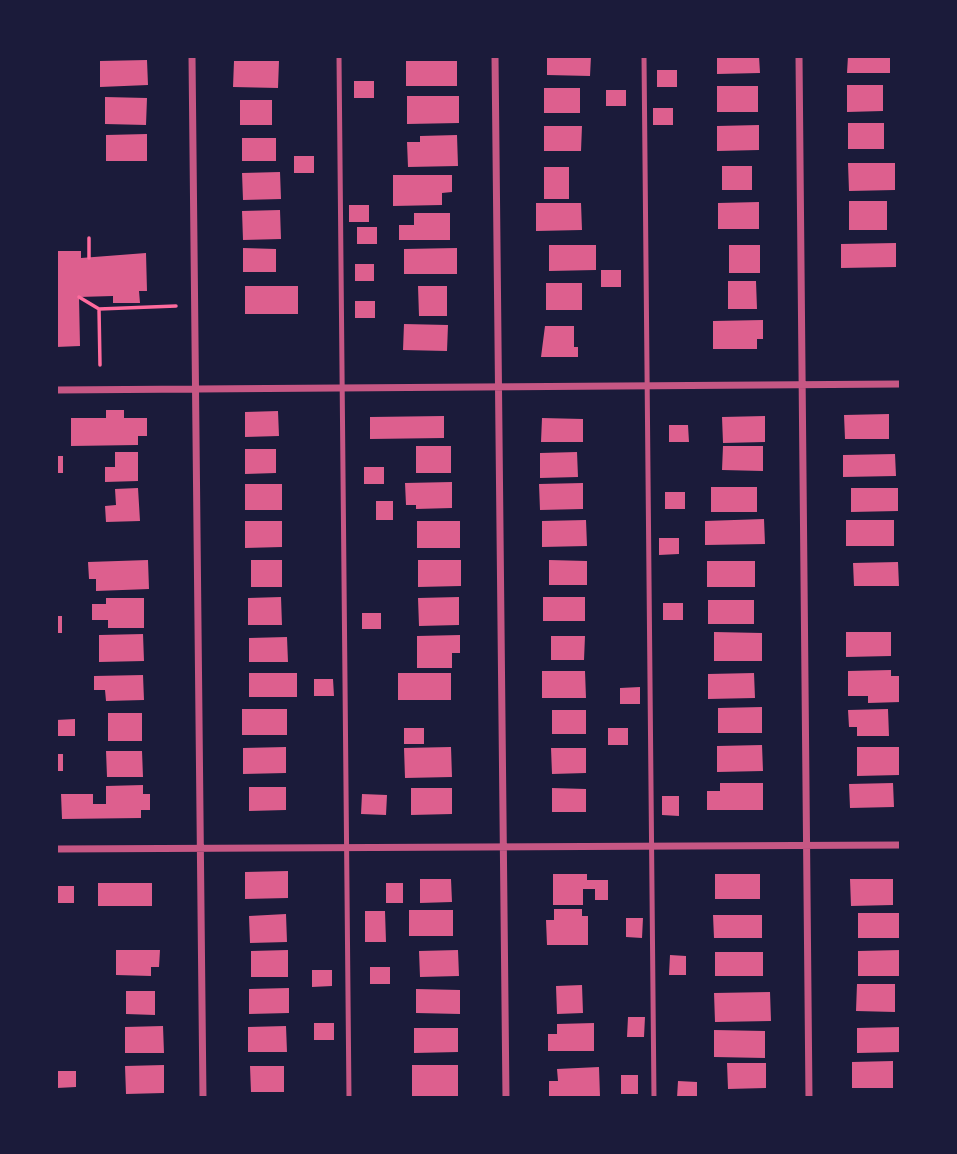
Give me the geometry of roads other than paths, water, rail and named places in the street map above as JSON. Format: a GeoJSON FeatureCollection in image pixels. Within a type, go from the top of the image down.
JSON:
{"type":"FeatureCollection","features":[{"type":"Feature","properties":{"kind":"street"},"geometry":{"type":"LineString","coordinates":[[192,56],[202,1098]]}},
{"type":"Feature","properties":{"kind":"street"},"geometry":{"type":"LineString","coordinates":[[495,56],[506,1098]]}},
{"type":"Feature","properties":{"kind":"street"},"geometry":{"type":"LineString","coordinates":[[799,56],[809,1098]]}},
{"type":"Feature","properties":{"kind":"street"},"geometry":{"type":"LineString","coordinates":[[56,390],[901,384]]}},
{"type":"Feature","properties":{"kind":"street"},"geometry":{"type":"LineString","coordinates":[[56,849],[901,845]]}},
{"type":"Feature","properties":{"kind":"lane"},"geometry":{"type":"LineString","coordinates":[[339,56],[349,1098]]}},
{"type":"Feature","properties":{"kind":"lane"},"geometry":{"type":"LineString","coordinates":[[644,56],[654,1098]]}}]}
